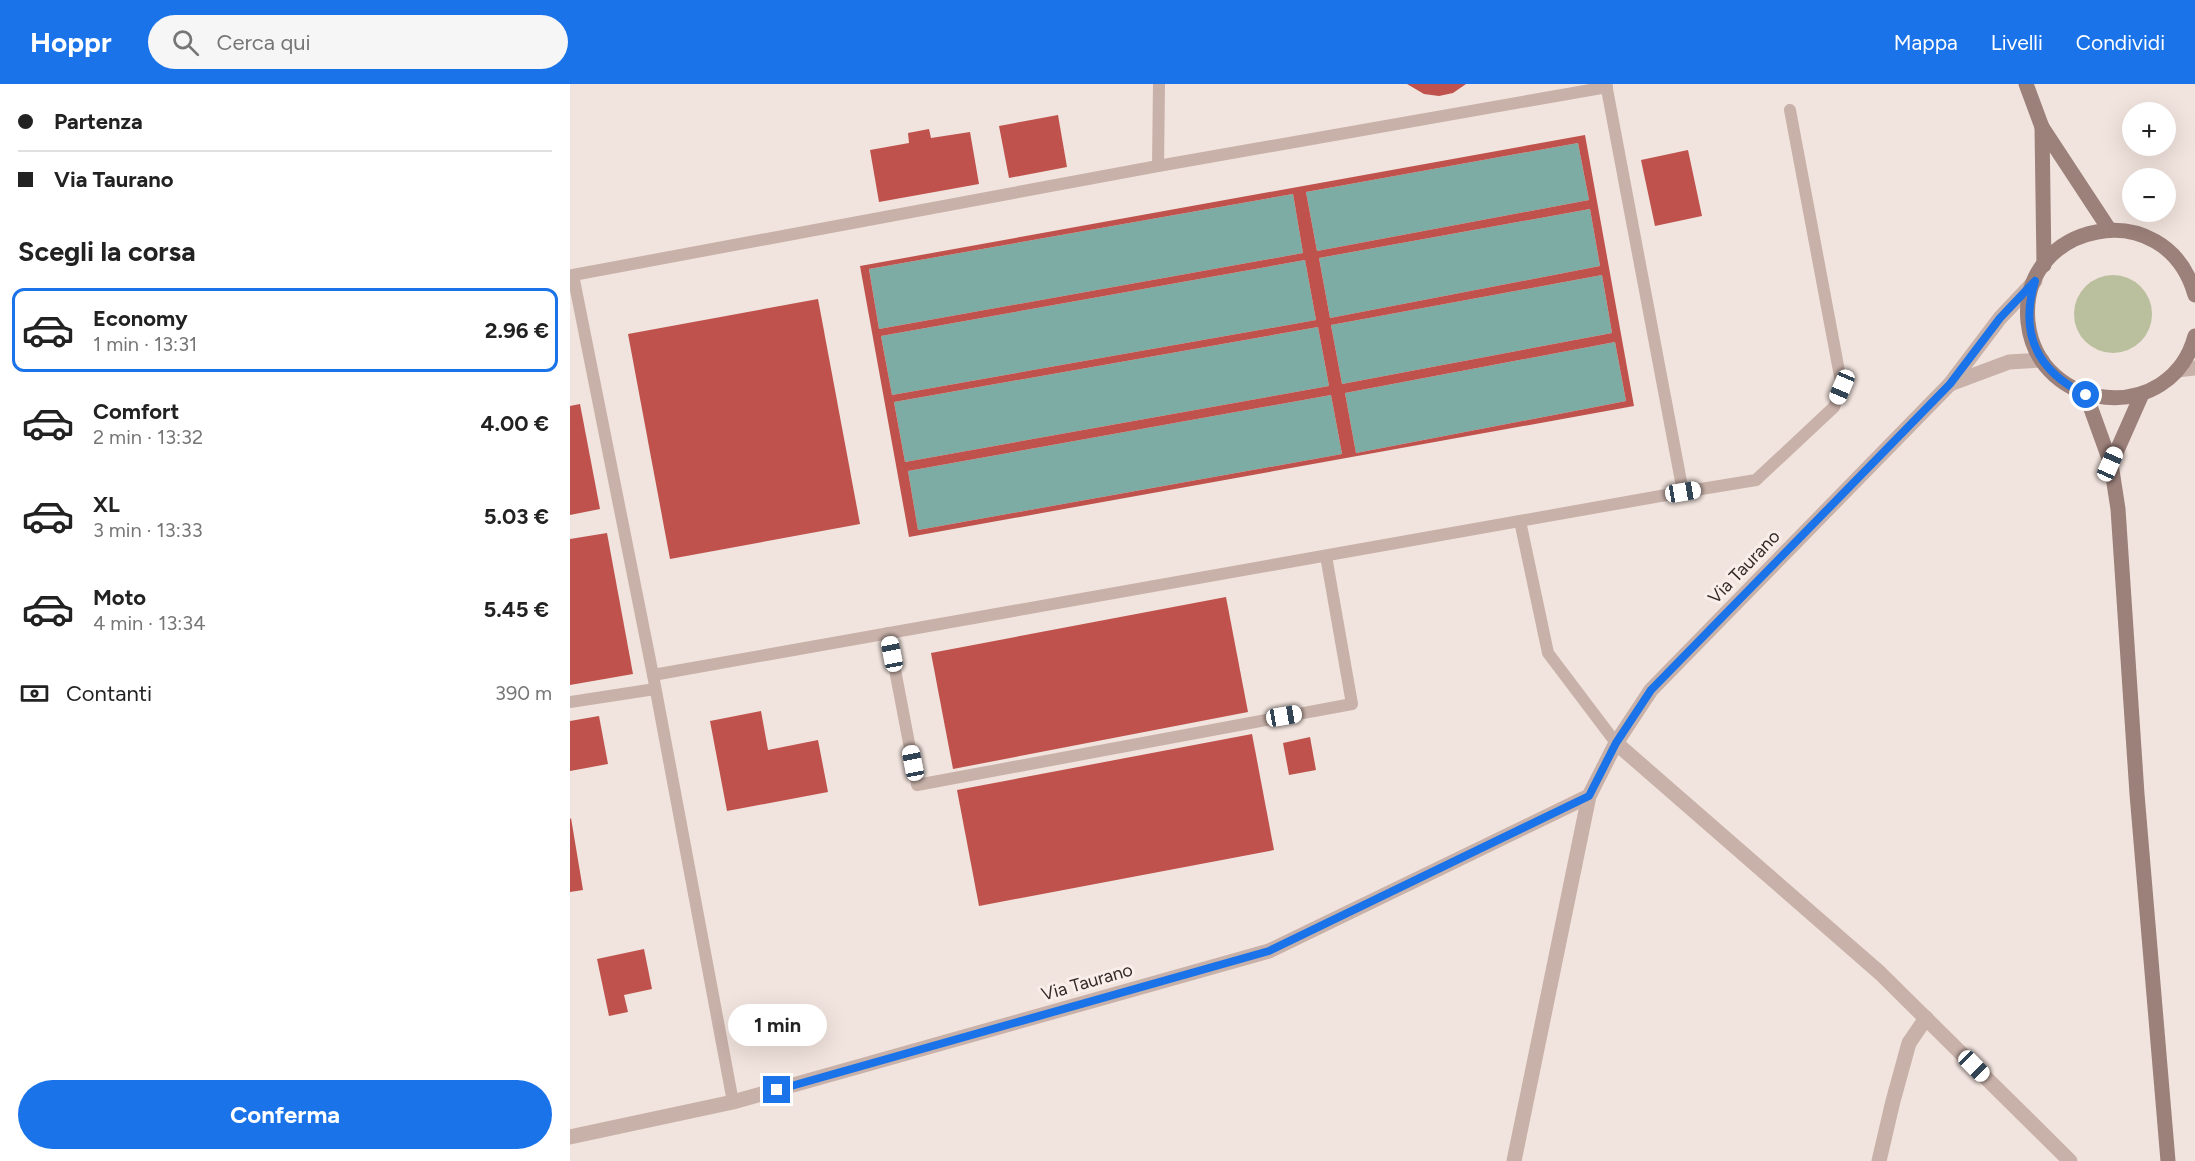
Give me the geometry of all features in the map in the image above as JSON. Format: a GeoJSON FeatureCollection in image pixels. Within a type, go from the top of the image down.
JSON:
{"type":"FeatureCollection","features":[{"type":"Feature","properties":{"kind":"street"},"geometry":{"type":"LineString","coordinates":[[2026,84],[2042,127],[2109,229]]}},
{"type":"Feature","properties":{"kind":"street"},"geometry":{"type":"LineString","coordinates":[[2042,127],[2044,265]]}},
{"type":"Feature","properties":{"kind":"street"},"geometry":{"type":"LineString","coordinates":[[2195,295],[2190,279],[2177,258],[2157,242],[2134,232],[2109,229],[2084,235],[2061,247],[2044,265],[2035,281],[2029,301],[2028,321],[2032,342],[2054,375],[2069,387],[2086,395],[2115,399],[2142,394],[2161,384],[2177,370],[2187,355],[2195,336]]}},
{"type":"Feature","properties":{"kind":"street","name":"Via Taurano"},"geometry":{"type":"LineString","coordinates":[[1514,1161],[1589,796],[1616,743],[1651,690],[1950,384],[2000,318],[2035,281]]}},
{"type":"Feature","properties":{"kind":"street","name":"Via Taurano"},"geometry":{"type":"LineString","coordinates":[[1950,384],[2009,362],[2042,360]]}},
{"type":"Feature","properties":{"kind":"street"},"geometry":{"type":"LineString","coordinates":[[2177,370],[2195,368]]}},
{"type":"Feature","properties":{"kind":"street"},"geometry":{"type":"LineString","coordinates":[[2110,464],[2142,394]]}},
{"type":"Feature","properties":{"kind":"street"},"geometry":{"type":"LineString","coordinates":[[2086,395],[2110,464],[2118,509],[2138,806],[2168,1161]]}},
{"type":"Feature","properties":{"kind":"street"},"geometry":{"type":"LineString","coordinates":[[1616,743],[1871,965],[2070,1161]]}},
{"type":"Feature","properties":{"kind":"street","name":"Via Taurano"},"geometry":{"type":"LineString","coordinates":[[570,1137],[733,1102],[1269,951],[1589,796]]}},
{"type":"Feature","properties":{"kind":"street"},"geometry":{"type":"LineString","coordinates":[[1879,1161],[1909,1043],[1926,1018]]}},
{"type":"Feature","properties":{"kind":"lane"},"geometry":{"type":"LineString","coordinates":[[1158,166],[1159,84]]}},
{"type":"Feature","properties":{"kind":"lane"},"geometry":{"type":"LineString","coordinates":[[733,1102],[653,675],[571,275],[1606,86],[1683,492]]}},
{"type":"Feature","properties":{"kind":"lane"},"geometry":{"type":"LineString","coordinates":[[653,675],[1756,480],[1834,407],[1842,387],[1790,110]]}},
{"type":"Feature","properties":{"kind":"lane"},"geometry":{"type":"LineString","coordinates":[[1520,521],[1548,652],[1616,743]]}},
{"type":"Feature","properties":{"kind":"lane"},"geometry":{"type":"LineString","coordinates":[[888,633],[917,785],[1352,704],[1326,556]]}},
{"type":"Feature","properties":{"kind":"lane"},"geometry":{"type":"LineString","coordinates":[[570,702],[655,689]]}},
{"type":"Feature","properties":{"kind":"green space"},"geometry":{"type":"Polygon","coordinates":[[[2105,275],[2121,275],[2135,281],[2146,292],[2152,306],[2152,322],[2146,336],[2135,347],[2121,353],[2105,353],[2091,347],[2080,336],[2074,322],[2074,306],[2080,292],[2091,281],[2105,275]]]}},
{"type":"Feature","properties":{"kind":"water"},"geometry":{"type":"Polygon","coordinates":[[[1578,143],[1589,200],[1317,251],[1306,192],[1578,143]]]}},
{"type":"Feature","properties":{"kind":"water"},"geometry":{"type":"Polygon","coordinates":[[[1293,194],[1303,253],[879,329],[869,269],[1293,194]]]}},
{"type":"Feature","properties":{"kind":"water"},"geometry":{"type":"Polygon","coordinates":[[[1590,209],[1600,266],[1330,318],[1319,258],[1590,209]]]}},
{"type":"Feature","properties":{"kind":"water"},"geometry":{"type":"Polygon","coordinates":[[[1305,260],[1316,320],[892,395],[881,336],[1305,260]]]}},
{"type":"Feature","properties":{"kind":"water"},"geometry":{"type":"Polygon","coordinates":[[[1602,275],[1612,333],[1342,384],[1331,325],[1602,275]]]}},
{"type":"Feature","properties":{"kind":"water"},"geometry":{"type":"Polygon","coordinates":[[[1318,327],[1329,386],[905,462],[894,402],[1318,327]]]}},
{"type":"Feature","properties":{"kind":"water"},"geometry":{"type":"Polygon","coordinates":[[[1615,342],[1626,401],[1356,453],[1345,393],[1615,342]]]}},
{"type":"Feature","properties":{"kind":"water"},"geometry":{"type":"Polygon","coordinates":[[[1331,395],[1342,454],[918,530],[908,471],[1331,395]]]}},
{"type":"Feature","properties":{"kind":"building"},"geometry":{"type":"Polygon","coordinates":[[[1407,84],[1466,84],[1453,93],[1439,96],[1424,94],[1407,84]]]}},
{"type":"Feature","properties":{"kind":"building"},"geometry":{"type":"Polygon","coordinates":[[[1058,115],[1067,167],[1009,178],[999,126],[1058,115]]]}},
{"type":"Feature","properties":{"kind":"building"},"geometry":{"type":"Polygon","coordinates":[[[929,129],[931,138],[970,132],[979,184],[879,202],[870,150],[909,143],[908,133],[929,129]]]}},
{"type":"Feature","properties":{"kind":"building"},"geometry":{"type":"Polygon","coordinates":[[[1585,135],[1634,406],[909,537],[860,266],[1585,135]],[[1578,143],[1306,192],[1317,251],[1589,200],[1578,143]],[[1293,194],[869,269],[879,329],[1303,253],[1293,194]],[[1590,209],[1319,258],[1330,318],[1600,266],[1590,209]],[[1305,260],[881,336],[892,395],[1316,320],[1305,260]],[[1602,275],[1331,325],[1342,384],[1612,333],[1602,275]],[[1318,327],[894,402],[905,462],[1329,386],[1318,327]],[[1615,342],[1345,393],[1356,453],[1626,401],[1615,342]],[[1331,395],[908,471],[918,530],[1342,454],[1331,395]]]}},
{"type":"Feature","properties":{"kind":"building"},"geometry":{"type":"Polygon","coordinates":[[[1688,150],[1702,216],[1655,226],[1641,160],[1688,150]]]}},
{"type":"Feature","properties":{"kind":"building"},"geometry":{"type":"Polygon","coordinates":[[[818,299],[860,524],[670,559],[628,334],[818,299]]]}},
{"type":"Feature","properties":{"kind":"building"},"geometry":{"type":"Polygon","coordinates":[[[580,404],[600,509],[570,515],[570,406],[580,404]]]}},
{"type":"Feature","properties":{"kind":"building"},"geometry":{"type":"Polygon","coordinates":[[[607,533],[633,674],[570,685],[570,539],[607,533]]]}},
{"type":"Feature","properties":{"kind":"building"},"geometry":{"type":"Polygon","coordinates":[[[1226,597],[1248,712],[953,769],[931,653],[1226,597]]]}},
{"type":"Feature","properties":{"kind":"building"},"geometry":{"type":"Polygon","coordinates":[[[761,711],[768,750],[818,740],[828,792],[727,811],[710,721],[761,711]]]}},
{"type":"Feature","properties":{"kind":"building"},"geometry":{"type":"Polygon","coordinates":[[[599,716],[608,764],[570,771],[570,721],[599,716]]]}},
{"type":"Feature","properties":{"kind":"building"},"geometry":{"type":"Polygon","coordinates":[[[1252,734],[1274,850],[979,906],[957,790],[1252,734]]]}},
{"type":"Feature","properties":{"kind":"building"},"geometry":{"type":"Polygon","coordinates":[[[1310,737],[1316,770],[1289,775],[1283,743],[1310,737]]]}},
{"type":"Feature","properties":{"kind":"building"},"geometry":{"type":"Polygon","coordinates":[[[570,819],[583,890],[570,892],[570,819]]]}},
{"type":"Feature","properties":{"kind":"building"},"geometry":{"type":"Polygon","coordinates":[[[644,949],[652,989],[624,995],[628,1012],[609,1016],[597,959],[644,949]]]}},
{"type":"Feature","properties":{"kind":"route"},"geometry":{"type":"LineString","coordinates":[[777,1090],[1269,951],[1589,796],[1616,743],[1651,690],[1950,384],[2000,318],[2035,281],[2029,301],[2028,321],[2032,342],[2054,375],[2069,387],[2086,395]]}}]}
